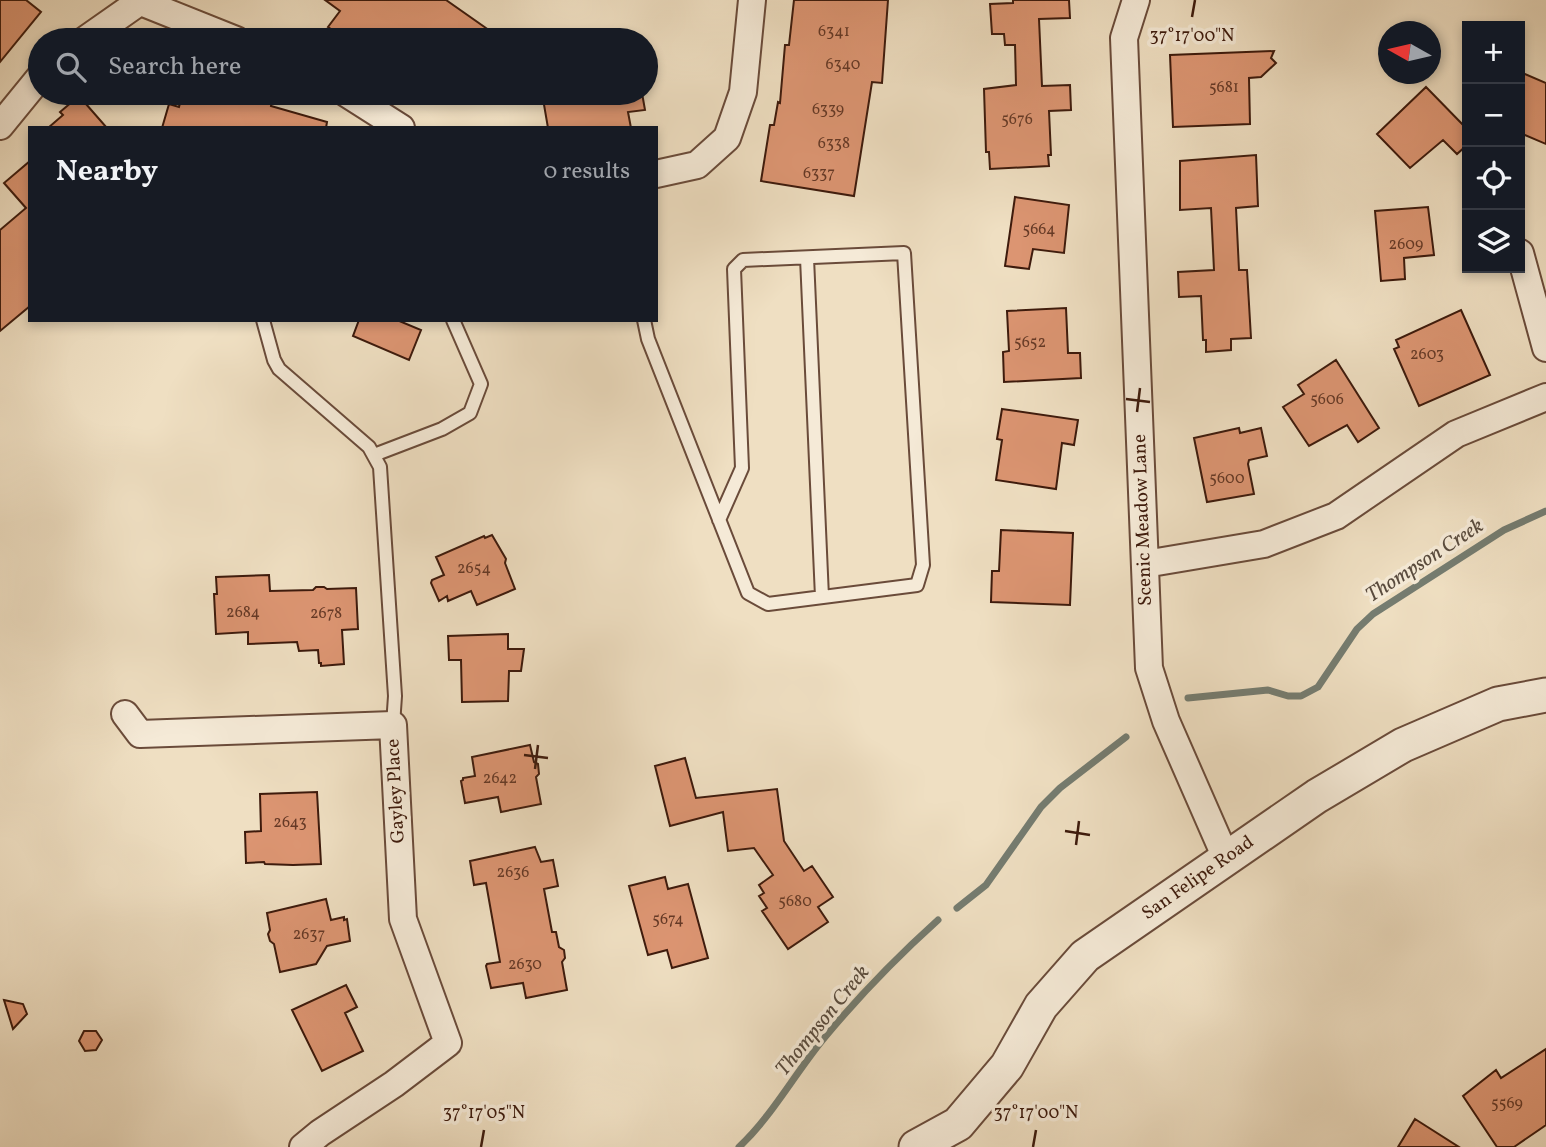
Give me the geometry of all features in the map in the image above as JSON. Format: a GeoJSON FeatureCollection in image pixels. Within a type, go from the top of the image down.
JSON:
{"type":"FeatureCollection","features":[{"type":"Feature","properties":{"kind":"street"},"geometry":{"type":"LineString","coordinates":[[658,174],[696,165],[727,138],[743,92],[752,0]]}},
{"type":"Feature","properties":{"kind":"street","name":"Scenic Meadow Lane"},"geometry":{"type":"LineString","coordinates":[[1136,0],[1124,38],[1149,668],[1166,721],[1226,858]]}},
{"type":"Feature","properties":{"kind":"street"},"geometry":{"type":"LineString","coordinates":[[103,28],[142,1],[207,28]]}},
{"type":"Feature","properties":{"kind":"street"},"geometry":{"type":"LineString","coordinates":[[0,126],[28,92]]}},
{"type":"Feature","properties":{"kind":"street"},"geometry":{"type":"LineString","coordinates":[[365,105],[398,126]]}},
{"type":"Feature","properties":{"kind":"street"},"geometry":{"type":"LineString","coordinates":[[1525,271],[1546,348]]}},
{"type":"Feature","properties":{"kind":"street"},"geometry":{"type":"LineString","coordinates":[[1145,564],[1264,544],[1336,516],[1456,434],[1546,397]]}},
{"type":"Feature","properties":{"kind":"street","name":"San Felipe Road"},"geometry":{"type":"LineString","coordinates":[[916,1147],[958,1124],[1007,1066],[1041,1006],[1085,956],[1317,796],[1403,745],[1497,704],[1546,695]]}},
{"type":"Feature","properties":{"kind":"street","name":"Gayley Place"},"geometry":{"type":"LineString","coordinates":[[125,714],[140,734],[393,725],[403,919],[448,1044],[303,1147]]}},
{"type":"Feature","properties":{"kind":"lane"},"geometry":{"type":"LineString","coordinates":[[644,322],[648,339],[719,520],[748,593],[768,604],[916,585],[923,565],[904,253],[743,260],[734,269],[742,468],[719,520]]}},
{"type":"Feature","properties":{"kind":"lane"},"geometry":{"type":"LineString","coordinates":[[807,258],[822,597]]}},
{"type":"Feature","properties":{"kind":"lane"},"geometry":{"type":"LineString","coordinates":[[264,322],[279,369],[369,447],[380,467],[395,696],[393,725]]}},
{"type":"Feature","properties":{"kind":"lane"},"geometry":{"type":"LineString","coordinates":[[374,455],[442,429],[470,413],[481,384],[454,322]]}},
{"type":"Feature","properties":{"kind":"building"},"geometry":{"type":"Polygon","coordinates":[[[0,0],[26,0],[41,12],[0,62],[0,0]]]}},
{"type":"Feature","properties":{"kind":"building"},"geometry":{"type":"Polygon","coordinates":[[[325,0],[446,0],[486,28],[329,28],[340,11],[325,0]]]}},
{"type":"Feature","properties":{"kind":"building"},"geometry":{"type":"Polygon","coordinates":[[[794,0],[888,0],[882,83],[872,82],[854,196],[761,181],[770,125],[774,125],[778,102],[780,103],[785,45],[789,45],[794,0]]]}},
{"type":"Feature","properties":{"kind":"building"},"geometry":{"type":"Polygon","coordinates":[[[1013,0],[1069,0],[1070,18],[1039,19],[1042,86],[1070,85],[1071,110],[1049,111],[1049,166],[990,169],[989,152],[986,152],[984,89],[1016,85],[1015,45],[1005,45],[1004,34],[992,34],[990,4],[1013,3],[1013,0]]]}},
{"type":"Feature","properties":{"kind":"building"},"geometry":{"type":"Polygon","coordinates":[[[1274,51],[1271,58],[1276,63],[1261,77],[1249,78],[1250,124],[1173,127],[1170,55],[1274,51]]]}},
{"type":"Feature","properties":{"kind":"building"},"geometry":{"type":"Polygon","coordinates":[[[1525,74],[1546,83],[1546,144],[1525,135],[1525,74]]]}},
{"type":"Feature","properties":{"kind":"building"},"geometry":{"type":"Polygon","coordinates":[[[1426,87],[1462,124],[1462,150],[1457,154],[1443,140],[1410,168],[1377,134],[1426,87]]]}},
{"type":"Feature","properties":{"kind":"building"},"geometry":{"type":"Polygon","coordinates":[[[68,105],[87,105],[105,126],[50,126],[63,115],[60,112],[68,105]]]}},
{"type":"Feature","properties":{"kind":"building"},"geometry":{"type":"Polygon","coordinates":[[[169,105],[271,105],[327,122],[326,126],[163,126],[169,105]]]}},
{"type":"Feature","properties":{"kind":"building"},"geometry":{"type":"Polygon","coordinates":[[[544,105],[644,105],[645,110],[628,112],[631,126],[548,126],[544,105]]]}},
{"type":"Feature","properties":{"kind":"building"},"geometry":{"type":"Polygon","coordinates":[[[1256,155],[1258,206],[1236,208],[1239,270],[1247,270],[1251,338],[1231,339],[1231,350],[1206,352],[1201,296],[1179,297],[1178,272],[1214,270],[1211,208],[1180,210],[1180,161],[1256,155]]]}},
{"type":"Feature","properties":{"kind":"building"},"geometry":{"type":"Polygon","coordinates":[[[28,163],[28,308],[0,331],[0,230],[26,208],[4,183],[28,163]]]}},
{"type":"Feature","properties":{"kind":"building"},"geometry":{"type":"Polygon","coordinates":[[[1015,197],[1069,205],[1064,253],[1033,249],[1029,269],[1005,266],[1015,197]]]}},
{"type":"Feature","properties":{"kind":"building"},"geometry":{"type":"Polygon","coordinates":[[[1428,207],[1434,255],[1404,258],[1405,279],[1381,281],[1375,211],[1428,207]]]}},
{"type":"Feature","properties":{"kind":"building"},"geometry":{"type":"Polygon","coordinates":[[[1066,308],[1068,353],[1080,353],[1081,378],[1004,382],[1003,352],[1009,351],[1007,311],[1066,308]]]}},
{"type":"Feature","properties":{"kind":"building"},"geometry":{"type":"Polygon","coordinates":[[[1461,310],[1490,375],[1419,406],[1394,349],[1399,347],[1396,340],[1461,310]]]}},
{"type":"Feature","properties":{"kind":"building"},"geometry":{"type":"Polygon","coordinates":[[[358,322],[402,322],[421,330],[409,360],[353,336],[358,322]]]}},
{"type":"Feature","properties":{"kind":"building"},"geometry":{"type":"Polygon","coordinates":[[[1336,360],[1379,428],[1358,442],[1347,425],[1309,446],[1283,407],[1304,394],[1298,385],[1336,360]]]}},
{"type":"Feature","properties":{"kind":"building"},"geometry":{"type":"Polygon","coordinates":[[[1002,409],[1078,420],[1074,445],[1062,443],[1056,489],[996,480],[1002,440],[997,439],[1002,409]]]}},
{"type":"Feature","properties":{"kind":"building"},"geometry":{"type":"Polygon","coordinates":[[[1239,428],[1240,433],[1261,428],[1267,456],[1249,460],[1248,464],[1254,494],[1207,502],[1194,438],[1239,428]]]}},
{"type":"Feature","properties":{"kind":"building"},"geometry":{"type":"Polygon","coordinates":[[[1001,530],[1073,533],[1070,605],[991,602],[992,571],[999,571],[1001,530]]]}},
{"type":"Feature","properties":{"kind":"building"},"geometry":{"type":"Polygon","coordinates":[[[492,535],[506,559],[505,563],[515,589],[477,605],[471,591],[448,601],[447,596],[439,601],[431,583],[444,575],[436,557],[492,535]]]}},
{"type":"Feature","properties":{"kind":"building"},"geometry":{"type":"Polygon","coordinates":[[[269,575],[270,591],[313,590],[316,587],[356,588],[358,629],[342,630],[344,664],[321,666],[318,650],[299,651],[297,642],[248,644],[248,632],[216,634],[216,577],[269,575]]]}},
{"type":"Feature","properties":{"kind":"building"},"geometry":{"type":"Polygon","coordinates":[[[508,634],[508,649],[524,649],[521,671],[509,671],[508,701],[462,702],[461,660],[449,660],[448,636],[508,634]]]}},
{"type":"Feature","properties":{"kind":"building"},"geometry":{"type":"Polygon","coordinates":[[[530,745],[534,762],[538,764],[539,774],[536,777],[541,804],[501,812],[498,797],[465,803],[461,781],[463,778],[475,776],[472,757],[530,745]]]}},
{"type":"Feature","properties":{"kind":"building"},"geometry":{"type":"Polygon","coordinates":[[[685,758],[696,798],[777,789],[784,841],[804,871],[812,866],[833,897],[818,907],[828,922],[788,949],[762,911],[767,908],[759,896],[764,893],[759,885],[773,875],[754,848],[728,851],[723,812],[670,826],[655,766],[685,758]]]}},
{"type":"Feature","properties":{"kind":"building"},"geometry":{"type":"Polygon","coordinates":[[[317,792],[321,864],[246,863],[245,832],[261,831],[260,794],[317,792]]]}},
{"type":"Feature","properties":{"kind":"building"},"geometry":{"type":"Polygon","coordinates":[[[535,847],[541,862],[553,860],[558,886],[544,889],[552,932],[556,932],[559,947],[564,950],[565,958],[562,962],[567,990],[526,998],[523,983],[491,988],[486,966],[500,962],[486,883],[474,885],[470,861],[535,847]]]}},
{"type":"Feature","properties":{"kind":"building"},"geometry":{"type":"Polygon","coordinates":[[[665,877],[668,889],[688,884],[708,958],[672,968],[667,950],[648,955],[629,886],[665,877]]]}},
{"type":"Feature","properties":{"kind":"building"},"geometry":{"type":"Polygon","coordinates":[[[326,899],[331,920],[344,917],[344,920],[347,919],[350,941],[327,946],[316,964],[280,972],[274,944],[268,934],[270,930],[267,913],[326,899]]]}},
{"type":"Feature","properties":{"kind":"building"},"geometry":{"type":"Polygon","coordinates":[[[346,985],[357,1007],[345,1013],[363,1051],[322,1071],[292,1010],[346,985]]]}},
{"type":"Feature","properties":{"kind":"building"},"geometry":{"type":"Polygon","coordinates":[[[4,1000],[23,1004],[27,1014],[13,1029],[4,1000]]]}},
{"type":"Feature","properties":{"kind":"building"},"geometry":{"type":"Polygon","coordinates":[[[84,1031],[96,1031],[102,1040],[96,1050],[85,1051],[79,1041],[84,1031]]]}},
{"type":"Feature","properties":{"kind":"building"},"geometry":{"type":"Polygon","coordinates":[[[1546,1049],[1546,1125],[1514,1147],[1497,1147],[1463,1096],[1496,1070],[1501,1078],[1546,1049]]]}},
{"type":"Feature","properties":{"kind":"building"},"geometry":{"type":"Polygon","coordinates":[[[1415,1119],[1459,1147],[1398,1147],[1415,1119]]]}},
{"type":"Feature","properties":{"kind":"waterway","name":"Thompson Creek"},"geometry":{"type":"LineString","coordinates":[[1188,698],[1268,690],[1288,696],[1301,696],[1318,687],[1357,629],[1373,614],[1504,530],[1546,511]]}},
{"type":"Feature","properties":{"kind":"waterway","name":"Thompson Creek"},"geometry":{"type":"LineString","coordinates":[[957,908],[986,885],[1041,807],[1060,788],[1126,737]]}},
{"type":"Feature","properties":{"kind":"waterway","name":"Thompson Creek"},"geometry":{"type":"LineString","coordinates":[[739,1147],[763,1121],[838,1021],[938,920]]}}]}
